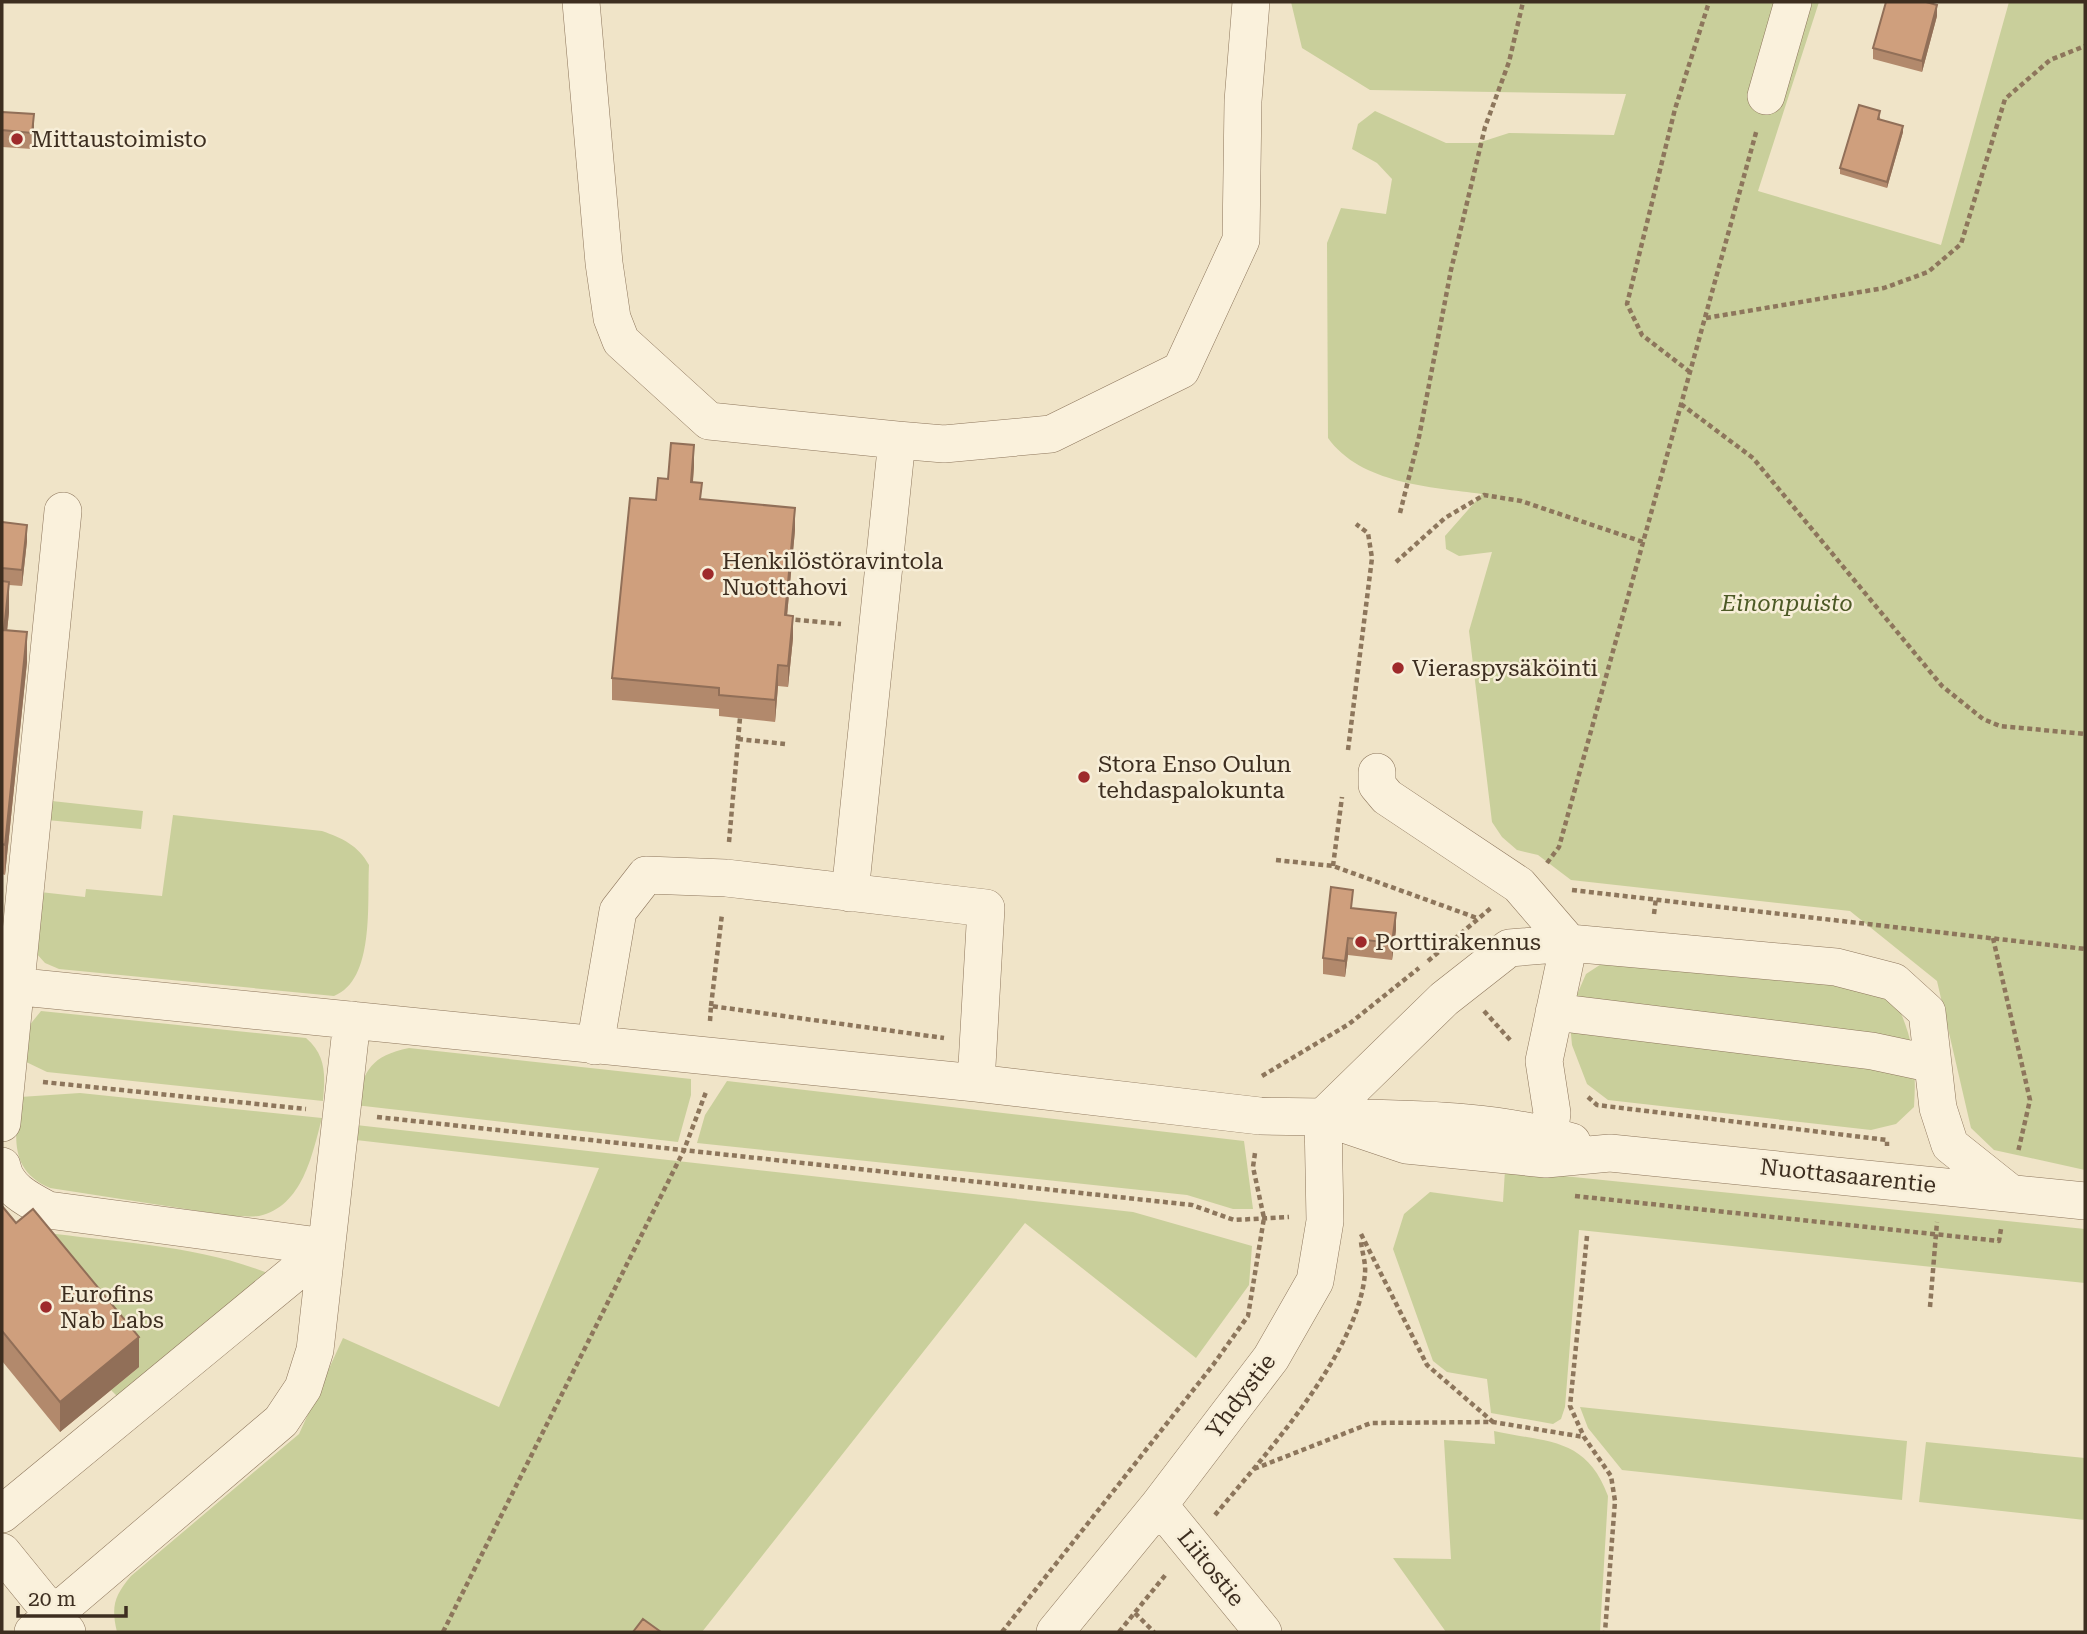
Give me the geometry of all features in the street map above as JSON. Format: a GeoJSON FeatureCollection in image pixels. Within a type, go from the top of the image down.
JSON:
{"type":"FeatureCollection","features":[{"type":"Feature","properties":{"kind":"street"},"geometry":{"type":"LineString","coordinates":[[581,2],[604,263],[612,318],[621,341],[709,421],[944,444],[1051,434],[1181,370],[1241,240],[1243,102],[1251,2]]}},
{"type":"Feature","properties":{"kind":"street"},"geometry":{"type":"LineString","coordinates":[[1766,96],[1793,2]]}},
{"type":"Feature","properties":{"kind":"street"},"geometry":{"type":"LineString","coordinates":[[850,893],[880,628],[897,440]]}},
{"type":"Feature","properties":{"kind":"street"},"geometry":{"type":"LineString","coordinates":[[2,1123],[8,986],[63,511]]}},
{"type":"Feature","properties":{"kind":"street"},"geometry":{"type":"LineString","coordinates":[[1362,766],[1387,797],[1534,879],[1569,943],[1544,1060],[1552,1113],[1548,1147]]}},
{"type":"Feature","properties":{"kind":"street"},"geometry":{"type":"LineString","coordinates":[[595,1046],[618,911],[646,875],[726,878],[986,908],[976,1083]]}},
{"type":"Feature","properties":{"kind":"street"},"geometry":{"type":"LineString","coordinates":[[1323,1117],[1444,999],[1509,948],[1569,943],[1836,967],[1894,982],[1927,1012],[1938,1108],[1950,1145],[2009,1192]]}},
{"type":"Feature","properties":{"kind":"street","name":"Nuottasaarentie"},"geometry":{"type":"LineString","coordinates":[[8,986],[976,1083],[1260,1116],[1423,1120],[1548,1147],[2085,1201]]}},
{"type":"Feature","properties":{"kind":"street"},"geometry":{"type":"LineString","coordinates":[[1554,1012],[1872,1051],[1933,1064]]}},
{"type":"Feature","properties":{"kind":"street"},"geometry":{"type":"LineString","coordinates":[[2,1552],[50,1626],[281,1421],[303,1388],[315,1350],[352,1020]]}},
{"type":"Feature","properties":{"kind":"street","name":"Nuottasaarentie"},"geometry":{"type":"LineString","coordinates":[[1323,1117],[1406,1145],[1508,1155],[1548,1147]]}},
{"type":"Feature","properties":{"kind":"street","name":"Yhdystie"},"geometry":{"type":"LineString","coordinates":[[1055,1632],[1159,1505],[1270,1359],[1315,1281],[1325,1221],[1323,1117]]}},
{"type":"Feature","properties":{"kind":"street"},"geometry":{"type":"LineString","coordinates":[[2,1166],[4,1174],[20,1195],[48,1210],[326,1247]]}},
{"type":"Feature","properties":{"kind":"street"},"geometry":{"type":"LineString","coordinates":[[2,1514],[326,1247]]}},
{"type":"Feature","properties":{"kind":"street","name":"Liitostie"},"geometry":{"type":"LineString","coordinates":[[1159,1505],[1263,1632]]}},
{"type":"Feature","properties":{"kind":"path"},"geometry":{"type":"LineString","coordinates":[[1400,513],[1419,437],[1451,270],[1481,140],[1509,62],[1523,2]]}},
{"type":"Feature","properties":{"kind":"path"},"geometry":{"type":"LineString","coordinates":[[1690,372],[1642,335],[1627,304],[1675,109],[1709,2]]}},
{"type":"Feature","properties":{"kind":"path"},"geometry":{"type":"LineString","coordinates":[[1706,318],[1884,288],[1928,272],[1961,244],[2005,99],[2050,60],[2085,46]]}},
{"type":"Feature","properties":{"kind":"path"},"geometry":{"type":"LineString","coordinates":[[1251,1075],[1265,1076],[1349,1024],[1478,919],[1534,879],[1559,847],[1766,96]]}},
{"type":"Feature","properties":{"kind":"path"},"geometry":{"type":"LineString","coordinates":[[1681,404],[1753,458],[1942,686],[1966,707],[2000,726],[2085,734]]}},
{"type":"Feature","properties":{"kind":"path"},"geometry":{"type":"LineString","coordinates":[[1396,562],[1445,518],[1484,495],[1521,501],[1643,542]]}},
{"type":"Feature","properties":{"kind":"path"},"geometry":{"type":"LineString","coordinates":[[1356,524],[1368,533],[1372,558],[1362,766]]}},
{"type":"Feature","properties":{"kind":"path"},"geometry":{"type":"LineString","coordinates":[[787,619],[880,628]]}},
{"type":"Feature","properties":{"kind":"path"},"geometry":{"type":"LineString","coordinates":[[738,739],[785,744]]}},
{"type":"Feature","properties":{"kind":"path"},"geometry":{"type":"LineString","coordinates":[[1334,866],[1343,786]]}},
{"type":"Feature","properties":{"kind":"path"},"geometry":{"type":"LineString","coordinates":[[1276,860],[1334,866],[1478,919]]}},
{"type":"Feature","properties":{"kind":"path"},"geometry":{"type":"LineString","coordinates":[[1565,890],[1601,891],[2085,949]]}},
{"type":"Feature","properties":{"kind":"path"},"geometry":{"type":"LineString","coordinates":[[1572,1195],[1999,1241],[2030,1100],[1993,938]]}},
{"type":"Feature","properties":{"kind":"path"},"geometry":{"type":"LineString","coordinates":[[443,1632],[684,1150],[706,1097],[711,1006],[978,1043]]}},
{"type":"Feature","properties":{"kind":"path"},"geometry":{"type":"LineString","coordinates":[[1002,1632],[1213,1365],[1248,1316],[1264,1218],[1254,1167],[1265,1076]]}},
{"type":"Feature","properties":{"kind":"path"},"geometry":{"type":"LineString","coordinates":[[6,1078],[1192,1206],[1234,1220],[1275,1215],[1325,1221]]}},
{"type":"Feature","properties":{"kind":"path"},"geometry":{"type":"LineString","coordinates":[[1119,1632],[1253,1469],[1333,1363],[1357,1307],[1365,1273],[1360,1232],[1427,1365],[1493,1422]]}},
{"type":"Feature","properties":{"kind":"path"},"geometry":{"type":"LineString","coordinates":[[1587,1236],[1570,1406],[1584,1437],[1611,1475],[1615,1500],[1605,1632]]}},
{"type":"Feature","properties":{"kind":"path"},"geometry":{"type":"LineString","coordinates":[[1253,1469],[1371,1423],[1493,1422],[1584,1437]]}},
{"type":"Feature","properties":{"kind":"path"},"geometry":{"type":"LineString","coordinates":[[1135,1613],[1154,1632]]}},
{"type":"Feature","properties":{"kind":"green space","name":"Einonpuisto"},"geometry":{"type":"Polygon","coordinates":[[[1291,2],[1819,2],[1758,191],[1941,245],[2009,2],[2085,2],[2085,1170],[1994,1150],[1971,1128],[1937,981],[1850,911],[1571,880],[1538,855],[1517,850],[1502,837],[1492,822],[1469,631],[1492,552],[1459,556],[1446,549],[1445,536],[1482,494],[1398,481],[1378,474],[1342,453],[1328,438],[1327,243],[1341,208],[1386,214],[1392,179],[1377,163],[1352,149],[1358,124],[1375,111],[1446,143],[1478,143],[1509,133],[1614,135],[1626,94],[1370,90],[1302,48],[1291,2]]]}},
{"type":"Feature","properties":{"kind":"green space"},"geometry":{"type":"Polygon","coordinates":[[[52,801],[143,811],[141,829],[47,820],[52,801]]]}},
{"type":"Feature","properties":{"kind":"green space"},"geometry":{"type":"Polygon","coordinates":[[[173,815],[322,831],[355,847],[369,865],[368,919],[363,958],[347,987],[334,996],[59,969],[45,963],[36,953],[40,892],[85,897],[86,889],[162,896],[173,815]]]}},
{"type":"Feature","properties":{"kind":"green space"},"geometry":{"type":"Polygon","coordinates":[[[1612,957],[1889,988],[1903,1018],[1911,1046],[1915,1074],[1914,1107],[1896,1124],[1871,1130],[1608,1100],[1587,1084],[1572,1045],[1569,1013],[1586,974],[1612,957]]]}},
{"type":"Feature","properties":{"kind":"green space"},"geometry":{"type":"Polygon","coordinates":[[[41,1011],[306,1038],[321,1059],[324,1075],[323,1101],[47,1072],[22,1060],[28,1027],[41,1011]]]}},
{"type":"Feature","properties":{"kind":"green space"},"geometry":{"type":"Polygon","coordinates":[[[409,1048],[691,1079],[691,1095],[678,1142],[355,1105],[362,1082],[372,1066],[386,1055],[409,1048]]]}},
{"type":"Feature","properties":{"kind":"green space"},"geometry":{"type":"Polygon","coordinates":[[[727,1081],[1244,1141],[1253,1209],[1233,1209],[1187,1195],[697,1143],[705,1115],[727,1081]]]}},
{"type":"Feature","properties":{"kind":"green space"},"geometry":{"type":"Polygon","coordinates":[[[80,1093],[322,1118],[303,1177],[286,1202],[259,1216],[231,1216],[50,1188],[36,1180],[27,1172],[17,1150],[20,1097],[80,1093]]]}},
{"type":"Feature","properties":{"kind":"green space"},"geometry":{"type":"Polygon","coordinates":[[[356,1125],[1133,1212],[1252,1246],[1249,1285],[1196,1358],[1025,1223],[702,1632],[117,1632],[115,1602],[131,1576],[299,1434],[343,1338],[499,1407],[599,1168],[356,1140],[356,1125]]]}},
{"type":"Feature","properties":{"kind":"green space"},"geometry":{"type":"Polygon","coordinates":[[[1505,1170],[2085,1229],[2085,1283],[1579,1230],[1565,1407],[1561,1419],[1553,1424],[1491,1413],[1487,1379],[1447,1372],[1433,1361],[1393,1249],[1404,1214],[1430,1192],[1503,1202],[1505,1170]]]}},
{"type":"Feature","properties":{"kind":"green space"},"geometry":{"type":"Polygon","coordinates":[[[40,1232],[211,1256],[265,1272],[264,1289],[118,1397],[111,1390],[139,1367],[40,1232]]]}},
{"type":"Feature","properties":{"kind":"green space"},"geometry":{"type":"Polygon","coordinates":[[[1580,1407],[1907,1441],[1902,1500],[1622,1470],[1588,1428],[1580,1407]]]}},
{"type":"Feature","properties":{"kind":"green space"},"geometry":{"type":"Polygon","coordinates":[[[1494,1431],[1563,1446],[1588,1463],[1599,1477],[1608,1496],[1600,1632],[1446,1632],[1393,1558],[1451,1559],[1444,1440],[1495,1444],[1494,1431]]]}},
{"type":"Feature","properties":{"kind":"green space"},"geometry":{"type":"Polygon","coordinates":[[[1926,1442],[2085,1458],[2085,1520],[1919,1502],[1926,1442]]]}},
{"type":"Feature","properties":{"kind":"building"},"geometry":{"type":"Polygon","coordinates":[[[1886,2],[1926,2],[1937,5],[1922,61],[1873,48],[1886,2]]]}},
{"type":"Feature","properties":{"kind":"building"},"geometry":{"type":"Polygon","coordinates":[[[1859,105],[1880,111],[1878,119],[1903,126],[1887,182],[1840,168],[1859,105]]]}},
{"type":"Feature","properties":{"kind":"building"},"geometry":{"type":"Polygon","coordinates":[[[2,112],[34,114],[32,133],[2,130],[2,112]]]}},
{"type":"Feature","properties":{"kind":"building","name":"Henkilöstöravintola Nuottahovi"},"geometry":{"type":"Polygon","coordinates":[[[671,443],[694,445],[691,482],[702,483],[700,499],[795,508],[785,615],[793,616],[788,666],[778,665],[775,700],[719,695],[719,688],[612,678],[630,498],[656,500],[658,478],[668,479],[671,443]]]}},
{"type":"Feature","properties":{"kind":"building"},"geometry":{"type":"Polygon","coordinates":[[[2,522],[27,525],[22,570],[2,568],[2,522]]]}},
{"type":"Feature","properties":{"kind":"building"},"geometry":{"type":"Polygon","coordinates":[[[2,581],[9,582],[4,630],[27,632],[5,845],[2,844],[2,581]]]}},
{"type":"Feature","properties":{"kind":"building"},"geometry":{"type":"Polygon","coordinates":[[[1331,887],[1353,890],[1351,908],[1396,913],[1392,943],[1348,938],[1345,961],[1323,958],[1331,887]]]}},
{"type":"Feature","properties":{"kind":"building","name":"Eurofins Nab Labs"},"geometry":{"type":"Polygon","coordinates":[[[2,1206],[16,1223],[33,1209],[139,1337],[60,1402],[2,1331],[2,1206]]]}},
{"type":"Feature","properties":{"kind":"building"},"geometry":{"type":"Polygon","coordinates":[[[643,1619],[661,1632],[633,1632],[643,1619]]]}},
{"type":"Feature","properties":{"kind":"place","name":"Mittaustoimisto"},"geometry":{"type":"Point","coordinates":[17,139]}},
{"type":"Feature","properties":{"kind":"place","name":"Henkilöstöravintola Nuottahovi"},"geometry":{"type":"Point","coordinates":[708,574]}},
{"type":"Feature","properties":{"kind":"place","name":"Vieraspysäköinti"},"geometry":{"type":"Point","coordinates":[1398,668]}},
{"type":"Feature","properties":{"kind":"place","name":"Stora Enso Oulun tehdaspalokunta"},"geometry":{"type":"Point","coordinates":[1084,777]}},
{"type":"Feature","properties":{"kind":"place","name":"Porttirakennus"},"geometry":{"type":"Point","coordinates":[1361,942]}},
{"type":"Feature","properties":{"kind":"place","name":"Eurofins Nab Labs"},"geometry":{"type":"Point","coordinates":[46,1307]}}]}
